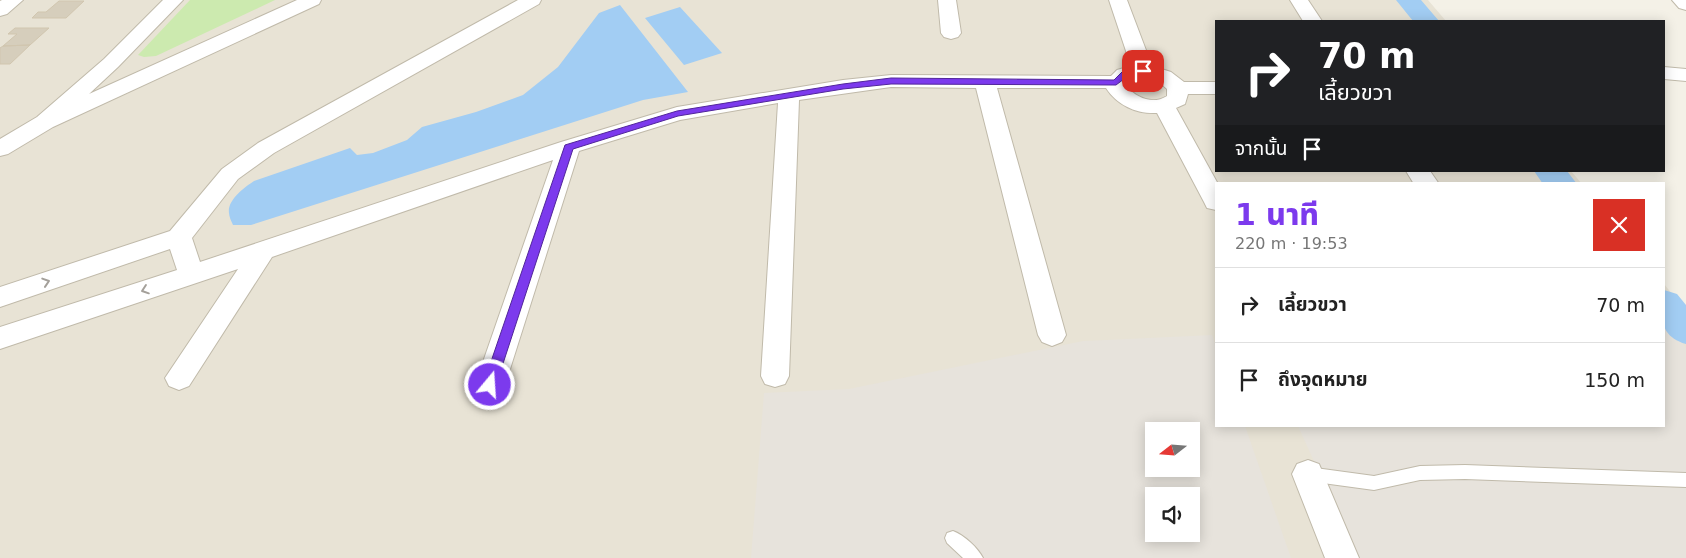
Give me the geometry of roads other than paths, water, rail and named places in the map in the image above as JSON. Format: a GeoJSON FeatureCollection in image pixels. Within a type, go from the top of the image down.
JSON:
{"type":"FeatureCollection","features":[{"type":"Feature","properties":{"kind":"street"},"geometry":{"type":"LineString","coordinates":[[0,10],[14,0]]}},
{"type":"Feature","properties":{"kind":"street"},"geometry":{"type":"LineString","coordinates":[[45,122],[112,63],[174,0]]}},
{"type":"Feature","properties":{"kind":"street"},"geometry":{"type":"LineString","coordinates":[[0,149],[45,122],[312,0]]}},
{"type":"Feature","properties":{"kind":"street"},"geometry":{"type":"LineString","coordinates":[[0,297],[178,237],[230,174],[266,148],[532,0]]}},
{"type":"Feature","properties":{"kind":"street"},"geometry":{"type":"LineString","coordinates":[[947,0],[951,33]]}},
{"type":"Feature","properties":{"kind":"street"},"geometry":{"type":"LineString","coordinates":[[1118,0],[1143,71]]}},
{"type":"Feature","properties":{"kind":"street"},"geometry":{"type":"LineString","coordinates":[[1299,0],[1311,20]]}},
{"type":"Feature","properties":{"kind":"street"},"geometry":{"type":"LineString","coordinates":[[1681,0],[1686,4]]}},
{"type":"Feature","properties":{"kind":"street"},"geometry":{"type":"LineString","coordinates":[[0,338],[569,147],[677,114],[789,95],[891,81],[1116,82],[1125,74],[1143,71],[1168,78],[1178,88],[1215,88]]}},
{"type":"Feature","properties":{"kind":"street"},"geometry":{"type":"LineString","coordinates":[[1665,74],[1686,75]]}},
{"type":"Feature","properties":{"kind":"street"},"geometry":{"type":"LineString","coordinates":[[984,80],[1052,335]]}},
{"type":"Feature","properties":{"kind":"street"},"geometry":{"type":"LineString","coordinates":[[1116,82],[1116,88],[1120,94],[1134,103],[1150,106],[1164,106],[1177,99],[1178,88]]}},
{"type":"Feature","properties":{"kind":"street"},"geometry":{"type":"LineString","coordinates":[[775,376],[789,95]]}},
{"type":"Feature","properties":{"kind":"street"},"geometry":{"type":"LineString","coordinates":[[1164,106],[1215,200]]}},
{"type":"Feature","properties":{"kind":"street"},"geometry":{"type":"LineString","coordinates":[[490,385],[569,147]]}},
{"type":"Feature","properties":{"kind":"street"},"geometry":{"type":"LineString","coordinates":[[178,237],[191,274]]}},
{"type":"Feature","properties":{"kind":"street"},"geometry":{"type":"LineString","coordinates":[[179,378],[263,251]]}},
{"type":"Feature","properties":{"kind":"street"},"geometry":{"type":"LineString","coordinates":[[1308,474],[1342,558]]}},
{"type":"Feature","properties":{"kind":"lane"},"geometry":{"type":"LineString","coordinates":[[1308,474],[1374,483],[1420,473],[1465,472],[1686,480]]}},
{"type":"Feature","properties":{"kind":"lane"},"geometry":{"type":"LineString","coordinates":[[953,538],[974,558]]}},
{"type":"Feature","properties":{"kind":"water"},"geometry":{"type":"Polygon","coordinates":[[[620,5],[688,92],[643,100],[251,225],[233,225],[229,214],[231,203],[237,194],[254,181],[350,148],[357,155],[373,153],[407,140],[422,127],[476,112],[523,95],[558,67],[599,13],[620,5]]]}},
{"type":"Feature","properties":{"kind":"water"},"geometry":{"type":"Polygon","coordinates":[[[680,7],[722,53],[684,65],[645,18],[680,7]]]}},
{"type":"Feature","properties":{"kind":"waterway"},"geometry":{"type":"LineString","coordinates":[[1408,0],[1425,20]]}},
{"type":"Feature","properties":{"kind":"waterway"},"geometry":{"type":"LineString","coordinates":[[1550,172],[1559,182]]}},
{"type":"Feature","properties":{"kind":"waterway"},"geometry":{"type":"LineString","coordinates":[[1665,304],[1686,330]]}}]}
